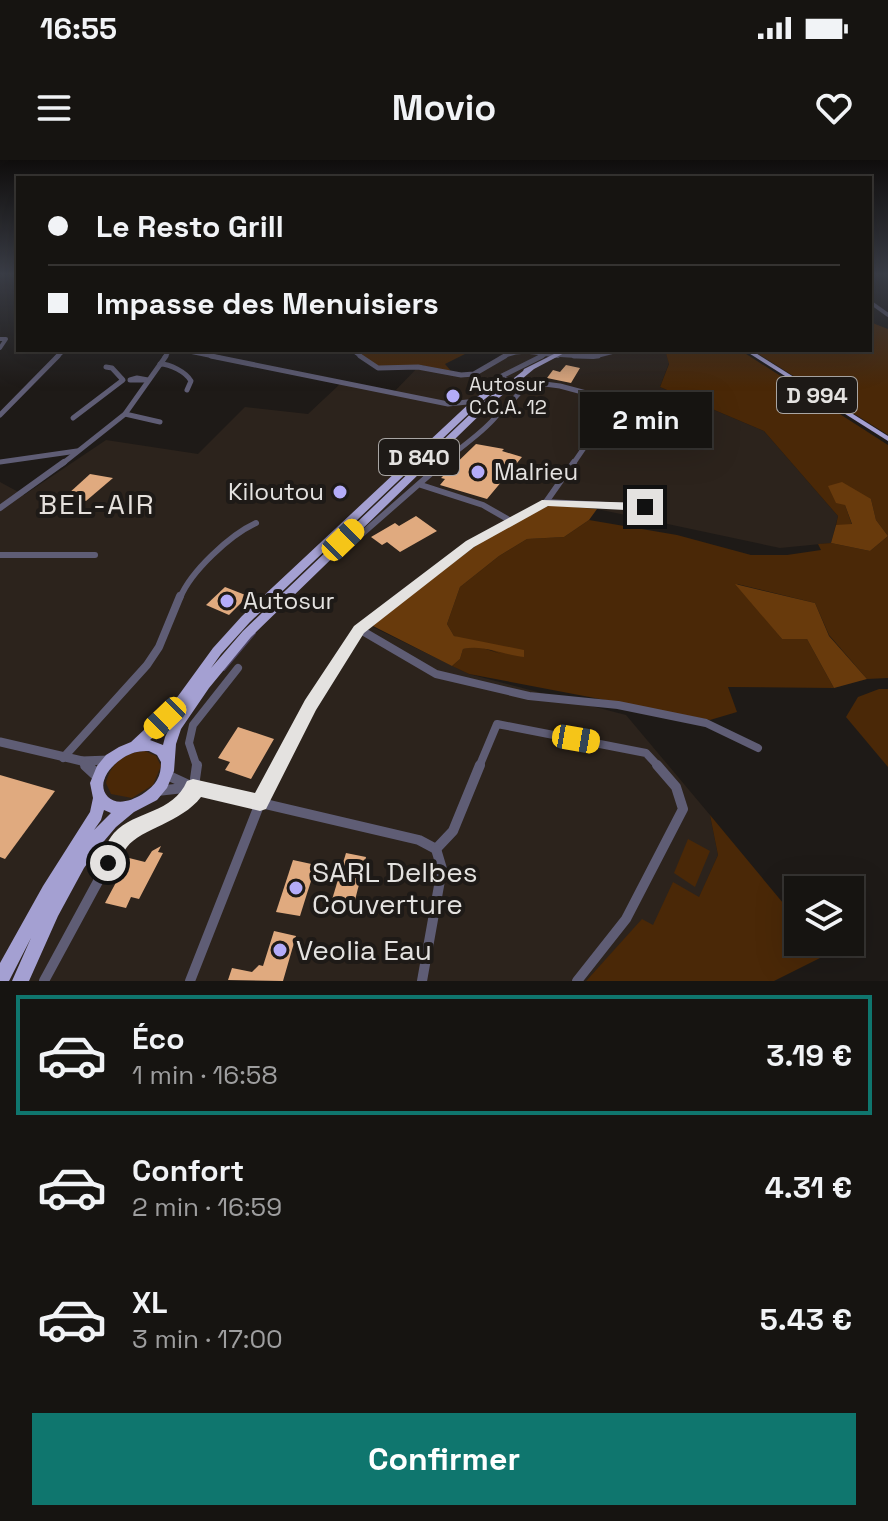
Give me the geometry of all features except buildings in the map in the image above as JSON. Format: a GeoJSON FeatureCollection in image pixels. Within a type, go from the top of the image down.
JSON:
{"type":"FeatureCollection","features":[{"type":"Feature","properties":{"kind":"main road","name":"D 994"},"geometry":{"type":"LineString","coordinates":[[750,352],[888,439]]}},
{"type":"Feature","properties":{"kind":"main road","name":"D 840"},"geometry":{"type":"LineString","coordinates":[[488,408],[493,387],[562,354]]}},
{"type":"Feature","properties":{"kind":"main road","name":"D 840"},"geometry":{"type":"LineString","coordinates":[[135,746],[177,707],[217,651],[246,619],[472,412],[488,408],[531,368]]}},
{"type":"Feature","properties":{"kind":"main road","name":"D 840"},"geometry":{"type":"LineString","coordinates":[[168,769],[171,736],[247,634],[472,412]]}},
{"type":"Feature","properties":{"kind":"main road"},"geometry":{"type":"LineString","coordinates":[[0,980],[48,891],[96,815],[100,797],[99,777],[110,760],[135,746],[158,747],[168,769],[157,791],[114,818],[84,857],[20,981]]}},
{"type":"Feature","properties":{"kind":"main road"},"geometry":{"type":"LineString","coordinates":[[100,797],[112,806],[131,806]]}},
{"type":"Feature","properties":{"kind":"street"},"geometry":{"type":"LineString","coordinates":[[882,311],[888,315]]}},
{"type":"Feature","properties":{"kind":"street"},"geometry":{"type":"LineString","coordinates":[[0,348],[3,339]]}},
{"type":"Feature","properties":{"kind":"street"},"geometry":{"type":"LineString","coordinates":[[0,415],[62,352]]}},
{"type":"Feature","properties":{"kind":"street"},"geometry":{"type":"LineString","coordinates":[[0,508],[125,414],[169,352]]}},
{"type":"Feature","properties":{"kind":"street"},"geometry":{"type":"LineString","coordinates":[[192,352],[448,404],[488,408],[529,382],[560,386],[658,415]]}},
{"type":"Feature","properties":{"kind":"street"},"geometry":{"type":"LineString","coordinates":[[355,352],[378,368],[418,367],[467,375],[511,352]]}},
{"type":"Feature","properties":{"kind":"street"},"geometry":{"type":"LineString","coordinates":[[533,352],[593,357],[612,352]]}},
{"type":"Feature","properties":{"kind":"street"},"geometry":{"type":"LineString","coordinates":[[493,387],[500,377],[546,354]]}},
{"type":"Feature","properties":{"kind":"street"},"geometry":{"type":"LineString","coordinates":[[160,364],[167,364],[189,377],[191,381],[187,390]]}},
{"type":"Feature","properties":{"kind":"street"},"geometry":{"type":"LineString","coordinates":[[106,367],[127,380]]}},
{"type":"Feature","properties":{"kind":"street"},"geometry":{"type":"LineString","coordinates":[[73,418],[127,380],[148,380]]}},
{"type":"Feature","properties":{"kind":"street"},"geometry":{"type":"LineString","coordinates":[[546,502],[616,401]]}},
{"type":"Feature","properties":{"kind":"street"},"geometry":{"type":"LineString","coordinates":[[448,404],[472,412]]}},
{"type":"Feature","properties":{"kind":"street"},"geometry":{"type":"LineString","coordinates":[[363,533],[421,485],[460,446],[489,426],[488,408]]}},
{"type":"Feature","properties":{"kind":"street"},"geometry":{"type":"LineString","coordinates":[[125,414],[160,422]]}},
{"type":"Feature","properties":{"kind":"street"},"geometry":{"type":"LineString","coordinates":[[0,462],[79,451]]}},
{"type":"Feature","properties":{"kind":"street"},"geometry":{"type":"LineString","coordinates":[[421,485],[483,505],[509,520]]}},
{"type":"Feature","properties":{"kind":"street"},"geometry":{"type":"LineString","coordinates":[[190,981],[260,803],[311,705],[359,629],[470,544],[546,502],[645,507]]}},
{"type":"Feature","properties":{"kind":"street"},"geometry":{"type":"LineString","coordinates":[[63,758],[147,665],[159,647],[187,580],[243,529],[256,523]]}},
{"type":"Feature","properties":{"kind":"street"},"geometry":{"type":"LineString","coordinates":[[0,555],[95,555]]}},
{"type":"Feature","properties":{"kind":"street"},"geometry":{"type":"LineString","coordinates":[[359,629],[436,674],[529,696],[618,705],[706,723],[758,748]]}},
{"type":"Feature","properties":{"kind":"street"},"geometry":{"type":"LineString","coordinates":[[44,981],[121,839],[178,808],[193,793],[198,769],[189,743],[193,725],[238,668]]}},
{"type":"Feature","properties":{"kind":"street"},"geometry":{"type":"LineString","coordinates":[[436,849],[453,831],[497,724],[646,753],[676,787],[683,809],[626,919],[577,981]]}},
{"type":"Feature","properties":{"kind":"street"},"geometry":{"type":"LineString","coordinates":[[0,742],[63,758],[110,760]]}},
{"type":"Feature","properties":{"kind":"street"},"geometry":{"type":"LineString","coordinates":[[82,761],[99,777]]}},
{"type":"Feature","properties":{"kind":"street"},"geometry":{"type":"LineString","coordinates":[[168,769],[193,787]]}},
{"type":"Feature","properties":{"kind":"street"},"geometry":{"type":"LineString","coordinates":[[157,791],[193,787],[419,840],[436,849],[442,869],[422,981]]}},
{"type":"Feature","properties":{"kind":"shaded area"},"geometry":{"type":"Polygon","coordinates":[[[872,323],[888,329],[888,435],[755,352],[872,352],[872,323]]]}},
{"type":"Feature","properties":{"kind":"shaded area"},"geometry":{"type":"Polygon","coordinates":[[[358,352],[469,352],[445,364],[451,371],[420,365],[376,366],[358,352]]]}},
{"type":"Feature","properties":{"kind":"shaded area"},"geometry":{"type":"Polygon","coordinates":[[[505,352],[666,352],[669,363],[660,387],[764,431],[838,516],[831,543],[780,548],[597,509],[550,505],[493,533],[386,613],[373,627],[469,674],[626,715],[710,815],[718,855],[699,898],[614,951],[586,981],[0,981],[0,482],[24,495],[106,440],[198,454],[245,407],[308,414],[340,384],[392,394],[420,365],[452,373],[473,373],[505,352]]]}},
{"type":"Feature","properties":{"kind":"shaded area"},"geometry":{"type":"Polygon","coordinates":[[[666,352],[743,352],[888,445],[888,536],[876,520],[871,499],[845,505],[852,525],[836,525],[838,516],[764,431],[660,387],[669,364],[666,352]]]}},
{"type":"Feature","properties":{"kind":"shaded area"},"geometry":{"type":"Polygon","coordinates":[[[842,482],[871,499],[876,520],[888,536],[870,551],[831,543],[836,525],[852,524],[845,505],[836,503],[828,486],[842,482]]]}},
{"type":"Feature","properties":{"kind":"shaded area"},"geometry":{"type":"Polygon","coordinates":[[[550,505],[597,509],[589,520],[564,537],[527,539],[499,556],[460,587],[447,624],[454,636],[524,650],[524,657],[486,649],[463,649],[460,659],[452,666],[373,626],[493,533],[550,505]]]}},
{"type":"Feature","properties":{"kind":"shaded area"},"geometry":{"type":"Polygon","coordinates":[[[589,520],[677,535],[751,555],[787,555],[821,550],[818,544],[831,543],[870,551],[888,536],[888,678],[867,679],[829,635],[815,603],[737,584],[782,639],[807,639],[834,688],[728,687],[737,712],[710,720],[469,674],[452,666],[460,659],[463,649],[477,646],[501,654],[454,636],[447,624],[460,587],[499,556],[527,539],[564,537],[589,520]]]}},
{"type":"Feature","properties":{"kind":"shaded area"},"geometry":{"type":"Polygon","coordinates":[[[735,584],[815,603],[829,636],[867,679],[834,688],[807,639],[782,639],[735,584]]]}},
{"type":"Feature","properties":{"kind":"shaded area"},"geometry":{"type":"Polygon","coordinates":[[[888,689],[888,767],[846,717],[858,697],[888,689]]]}},
{"type":"Feature","properties":{"kind":"shaded area"},"geometry":{"type":"Polygon","coordinates":[[[145,751],[156,756],[161,766],[153,785],[132,798],[111,794],[106,783],[115,764],[125,756],[145,751]]]}},
{"type":"Feature","properties":{"kind":"shaded area"},"geometry":{"type":"Polygon","coordinates":[[[710,815],[784,904],[784,956],[824,956],[774,981],[586,981],[642,919],[653,925],[673,882],[699,897],[718,855],[710,815]]]}},
{"type":"Feature","properties":{"kind":"shaded area"},"geometry":{"type":"Polygon","coordinates":[[[688,839],[710,851],[695,887],[674,873],[688,839]]]}},
{"type":"Feature","properties":{"kind":"waterway"},"geometry":{"type":"LineString","coordinates":[[224,670],[255,633]]}},
{"type":"Feature","properties":{"kind":"place","name":"Autosur C.C.A. 12"},"geometry":{"type":"Point","coordinates":[453,396]}},
{"type":"Feature","properties":{"kind":"place","name":"Malrieu"},"geometry":{"type":"Point","coordinates":[478,472]}},
{"type":"Feature","properties":{"kind":"place","name":"Kiloutou"},"geometry":{"type":"Point","coordinates":[340,492]}},
{"type":"Feature","properties":{"kind":"place","name":"Autosur"},"geometry":{"type":"Point","coordinates":[227,601]}},
{"type":"Feature","properties":{"kind":"place","name":"SARL Delbes Couverture"},"geometry":{"type":"Point","coordinates":[296,888]}},
{"type":"Feature","properties":{"kind":"place","name":"Veolia Eau"},"geometry":{"type":"Point","coordinates":[280,950]}},
{"type":"Feature","properties":{"kind":"district","name":"BEL-AIR"},"geometry":{"type":"Point","coordinates":[97,504]}},
{"type":"Feature","properties":{"kind":"route"},"geometry":{"type":"LineString","coordinates":[[108,863],[121,839],[178,808],[193,793],[193,787],[260,803],[311,705],[359,629],[470,544],[546,502],[645,507]]}}]}
